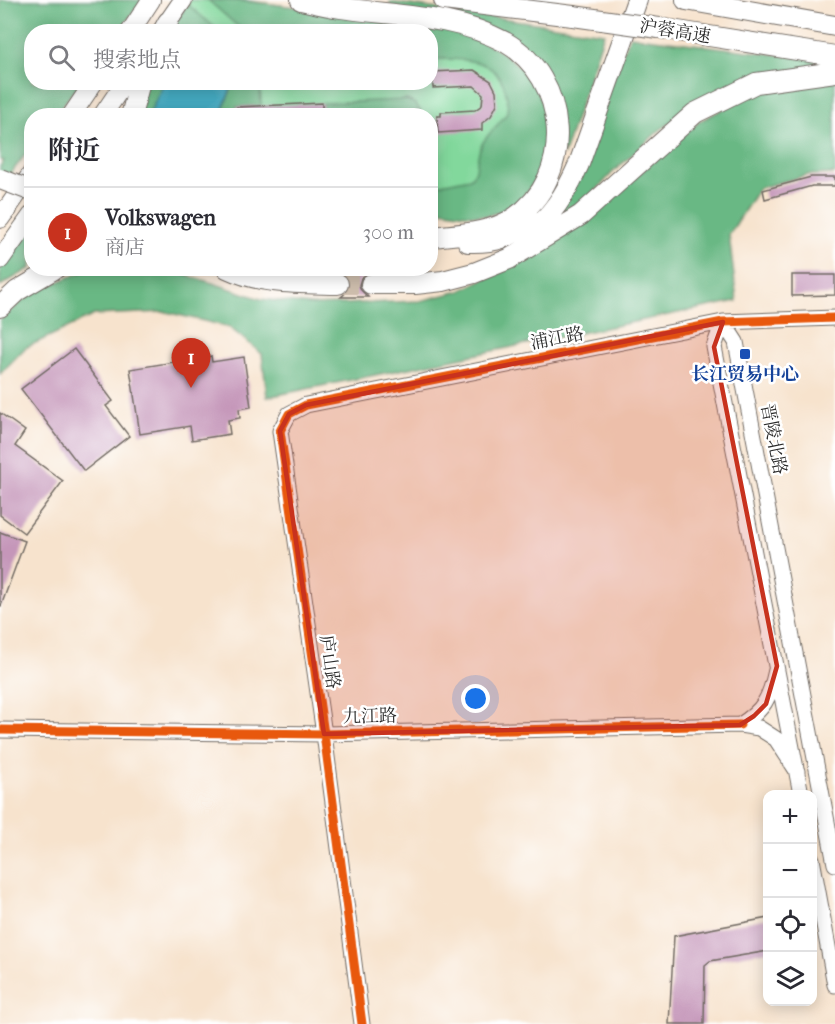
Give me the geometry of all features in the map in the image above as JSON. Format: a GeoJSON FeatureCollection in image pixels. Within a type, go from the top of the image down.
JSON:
{"type":"FeatureCollection","features":[{"type":"Feature","properties":{"kind":"highway"},"geometry":{"type":"LineString","coordinates":[[301,0],[341,8],[408,15],[472,28],[507,44],[523,56],[543,82],[557,117],[556,149],[553,168],[532,204],[503,224],[479,232],[438,238]]}},
{"type":"Feature","properties":{"kind":"highway","name":"沪蓉高速"},"geometry":{"type":"LineString","coordinates":[[444,0],[659,28],[835,56]]}},
{"type":"Feature","properties":{"kind":"highway"},"geometry":{"type":"LineString","coordinates":[[438,240],[485,243],[502,240],[520,231],[549,204],[571,162],[627,0]]}},
{"type":"Feature","properties":{"kind":"highway"},"geometry":{"type":"LineString","coordinates":[[443,281],[474,268],[523,239],[557,206],[568,189],[579,164],[637,0]]}},
{"type":"Feature","properties":{"kind":"highway","name":"沪蓉高速"},"geometry":{"type":"LineString","coordinates":[[686,0],[835,26]]}},
{"type":"Feature","properties":{"kind":"highway"},"geometry":{"type":"LineString","coordinates":[[371,284],[415,284],[443,281],[474,273],[509,259],[580,215],[695,113],[756,83],[835,72]]}},
{"type":"Feature","properties":{"kind":"highway"},"geometry":{"type":"LineString","coordinates":[[133,108],[138,90]]}},
{"type":"Feature","properties":{"kind":"highway"},"geometry":{"type":"LineString","coordinates":[[0,169],[24,177]]}},
{"type":"Feature","properties":{"kind":"highway"},"geometry":{"type":"LineString","coordinates":[[0,179],[24,188]]}},
{"type":"Feature","properties":{"kind":"highway"},"geometry":{"type":"LineString","coordinates":[[0,307],[16,291],[42,276]]}},
{"type":"Feature","properties":{"kind":"highway"},"geometry":{"type":"LineString","coordinates":[[248,276],[273,283],[338,284]]}},
{"type":"Feature","properties":{"kind":"main road"},"geometry":{"type":"LineString","coordinates":[[135,24],[151,0]]}},
{"type":"Feature","properties":{"kind":"main road"},"geometry":{"type":"LineString","coordinates":[[167,24],[183,0]]}},
{"type":"Feature","properties":{"kind":"main road"},"geometry":{"type":"LineString","coordinates":[[76,108],[89,90]]}},
{"type":"Feature","properties":{"kind":"main road"},"geometry":{"type":"LineString","coordinates":[[107,108],[120,90]]}},
{"type":"Feature","properties":{"kind":"main road"},"geometry":{"type":"LineString","coordinates":[[2,215],[24,184]]}},
{"type":"Feature","properties":{"kind":"main road"},"geometry":{"type":"LineString","coordinates":[[0,260],[24,226]]}},
{"type":"Feature","properties":{"kind":"street","name":"浦江路"},"geometry":{"type":"LineString","coordinates":[[289,414],[306,405],[723,322],[835,318]]}},
{"type":"Feature","properties":{"kind":"street"},"geometry":{"type":"LineString","coordinates":[[723,322],[714,347],[800,790]]}},
{"type":"Feature","properties":{"kind":"street","name":"晋陵北路"},"geometry":{"type":"LineString","coordinates":[[723,322],[736,342],[835,864]]}},
{"type":"Feature","properties":{"kind":"street","name":"庐山路"},"geometry":{"type":"LineString","coordinates":[[289,414],[280,431],[324,734],[362,1024]]}},
{"type":"Feature","properties":{"kind":"street"},"geometry":{"type":"LineString","coordinates":[[740,725],[766,704],[777,666]]}},
{"type":"Feature","properties":{"kind":"street","name":"九江路"},"geometry":{"type":"LineString","coordinates":[[0,730],[324,734],[740,725],[759,728],[776,739],[797,771]]}},
{"type":"Feature","properties":{"kind":"street"},"geometry":{"type":"LineString","coordinates":[[817,882],[835,985]]}},
{"type":"Feature","properties":{"kind":"highlighted area"},"geometry":{"type":"Polygon","coordinates":[[[723,322],[714,347],[777,666],[766,704],[740,725],[324,734],[280,431],[289,414],[306,405],[723,322]]]}},
{"type":"Feature","properties":{"kind":"green space"},"geometry":{"type":"Polygon","coordinates":[[[0,0],[143,0],[124,24],[24,24],[24,90],[75,90],[60,108],[24,108],[24,156],[0,188],[0,166],[4,161],[0,160],[0,0]]]}},
{"type":"Feature","properties":{"kind":"green space"},"geometry":{"type":"Polygon","coordinates":[[[190,0],[242,0],[415,24],[175,24],[190,0]]]}},
{"type":"Feature","properties":{"kind":"green space"},"geometry":{"type":"Polygon","coordinates":[[[208,0],[290,6],[425,24],[235,24],[208,0]]]}},
{"type":"Feature","properties":{"kind":"green space"},"geometry":{"type":"Polygon","coordinates":[[[390,2],[604,33],[564,154],[526,53],[390,6],[390,2]]]}},
{"type":"Feature","properties":{"kind":"green space"},"geometry":{"type":"Polygon","coordinates":[[[187,4],[211,24],[175,24],[187,4]]]}},
{"type":"Feature","properties":{"kind":"green space"},"geometry":{"type":"Polygon","coordinates":[[[438,27],[467,35],[487,44],[515,62],[529,77],[539,95],[545,115],[544,158],[536,178],[525,195],[509,207],[489,215],[469,215],[438,209],[438,185],[470,178],[476,171],[482,144],[506,115],[508,107],[505,89],[493,70],[475,62],[438,59],[438,27]]]}},
{"type":"Feature","properties":{"kind":"green space"},"geometry":{"type":"Polygon","coordinates":[[[438,32],[506,56],[541,101],[545,152],[507,209],[487,216],[438,209],[438,108],[137,108],[143,90],[438,90],[438,32]]]}},
{"type":"Feature","properties":{"kind":"green space"},"geometry":{"type":"Polygon","coordinates":[[[630,36],[819,60],[817,65],[700,103],[660,130],[613,172],[593,194],[549,227],[630,36]]]}},
{"type":"Feature","properties":{"kind":"green space"},"geometry":{"type":"Polygon","coordinates":[[[835,79],[835,174],[808,175],[759,188],[729,235],[737,301],[267,397],[262,354],[229,327],[166,312],[94,315],[25,348],[0,374],[0,320],[33,292],[72,276],[189,276],[261,299],[312,305],[420,301],[460,291],[544,249],[591,215],[700,121],[758,91],[835,79]]]}},
{"type":"Feature","properties":{"kind":"green space"},"geometry":{"type":"Polygon","coordinates":[[[143,90],[161,90],[152,108],[137,108],[143,90]]]}},
{"type":"Feature","properties":{"kind":"green space"},"geometry":{"type":"Polygon","coordinates":[[[231,90],[260,90],[261,106],[224,108],[231,90]]]}},
{"type":"Feature","properties":{"kind":"green space"},"geometry":{"type":"Polygon","coordinates":[[[407,100],[418,108],[322,108],[322,103],[407,100]]]}},
{"type":"Feature","properties":{"kind":"green space"},"geometry":{"type":"Polygon","coordinates":[[[24,233],[24,272],[0,286],[0,267],[24,233]]]}},
{"type":"Feature","properties":{"kind":"water"},"geometry":{"type":"Polygon","coordinates":[[[161,90],[231,90],[224,108],[152,108],[161,90]]]}},
{"type":"Feature","properties":{"kind":"building"},"geometry":{"type":"Polygon","coordinates":[[[474,70],[491,81],[496,91],[497,104],[491,116],[482,123],[482,130],[438,133],[438,116],[441,116],[441,112],[475,110],[482,105],[483,94],[474,86],[438,88],[438,72],[474,70]]]}},
{"type":"Feature","properties":{"kind":"building"},"geometry":{"type":"Polygon","coordinates":[[[322,103],[322,108],[237,107],[322,103]]]}},
{"type":"Feature","properties":{"kind":"building"},"geometry":{"type":"Polygon","coordinates":[[[811,177],[835,177],[835,186],[812,186],[765,199],[763,190],[811,177]]]}},
{"type":"Feature","properties":{"kind":"building"},"geometry":{"type":"Polygon","coordinates":[[[792,275],[835,275],[835,295],[792,296],[792,275]]]}},
{"type":"Feature","properties":{"kind":"building"},"geometry":{"type":"Polygon","coordinates":[[[345,276],[364,276],[359,285],[368,297],[341,297],[348,291],[350,284],[345,276]]]}},
{"type":"Feature","properties":{"kind":"building"},"geometry":{"type":"Polygon","coordinates":[[[74,349],[113,401],[106,406],[129,436],[84,471],[21,389],[74,349]]]}},
{"type":"Feature","properties":{"kind":"building"},"geometry":{"type":"Polygon","coordinates":[[[211,356],[212,362],[244,357],[251,407],[239,409],[240,418],[228,420],[230,434],[192,440],[190,426],[140,434],[130,369],[211,356]]]}},
{"type":"Feature","properties":{"kind":"building"},"geometry":{"type":"Polygon","coordinates":[[[0,413],[25,431],[15,446],[63,481],[24,533],[0,515],[0,413]]]}},
{"type":"Feature","properties":{"kind":"building"},"geometry":{"type":"Polygon","coordinates":[[[0,532],[25,541],[1,606],[0,606],[0,532]]]}},
{"type":"Feature","properties":{"kind":"building"},"geometry":{"type":"Polygon","coordinates":[[[763,919],[763,952],[710,961],[705,965],[704,1024],[669,1024],[674,936],[763,919]]]}},
{"type":"Feature","properties":{"kind":"tunnel"},"geometry":{"type":"LineString","coordinates":[[338,284],[371,284]]}},
{"type":"Feature","properties":{"kind":"cycle path"},"geometry":{"type":"LineString","coordinates":[[362,1024],[324,734],[280,431],[289,414],[306,405],[723,322],[835,318]]}},
{"type":"Feature","properties":{"kind":"cycle path"},"geometry":{"type":"LineString","coordinates":[[0,730],[324,734],[740,725]]}},
{"type":"Feature","properties":{"kind":"place","name":"长江贸易中心"},"geometry":{"type":"Point","coordinates":[745,354]}},
{"type":"Feature","properties":{"kind":"place","name":"Volkswagen"},"geometry":{"type":"Point","coordinates":[191,388]}}]}
